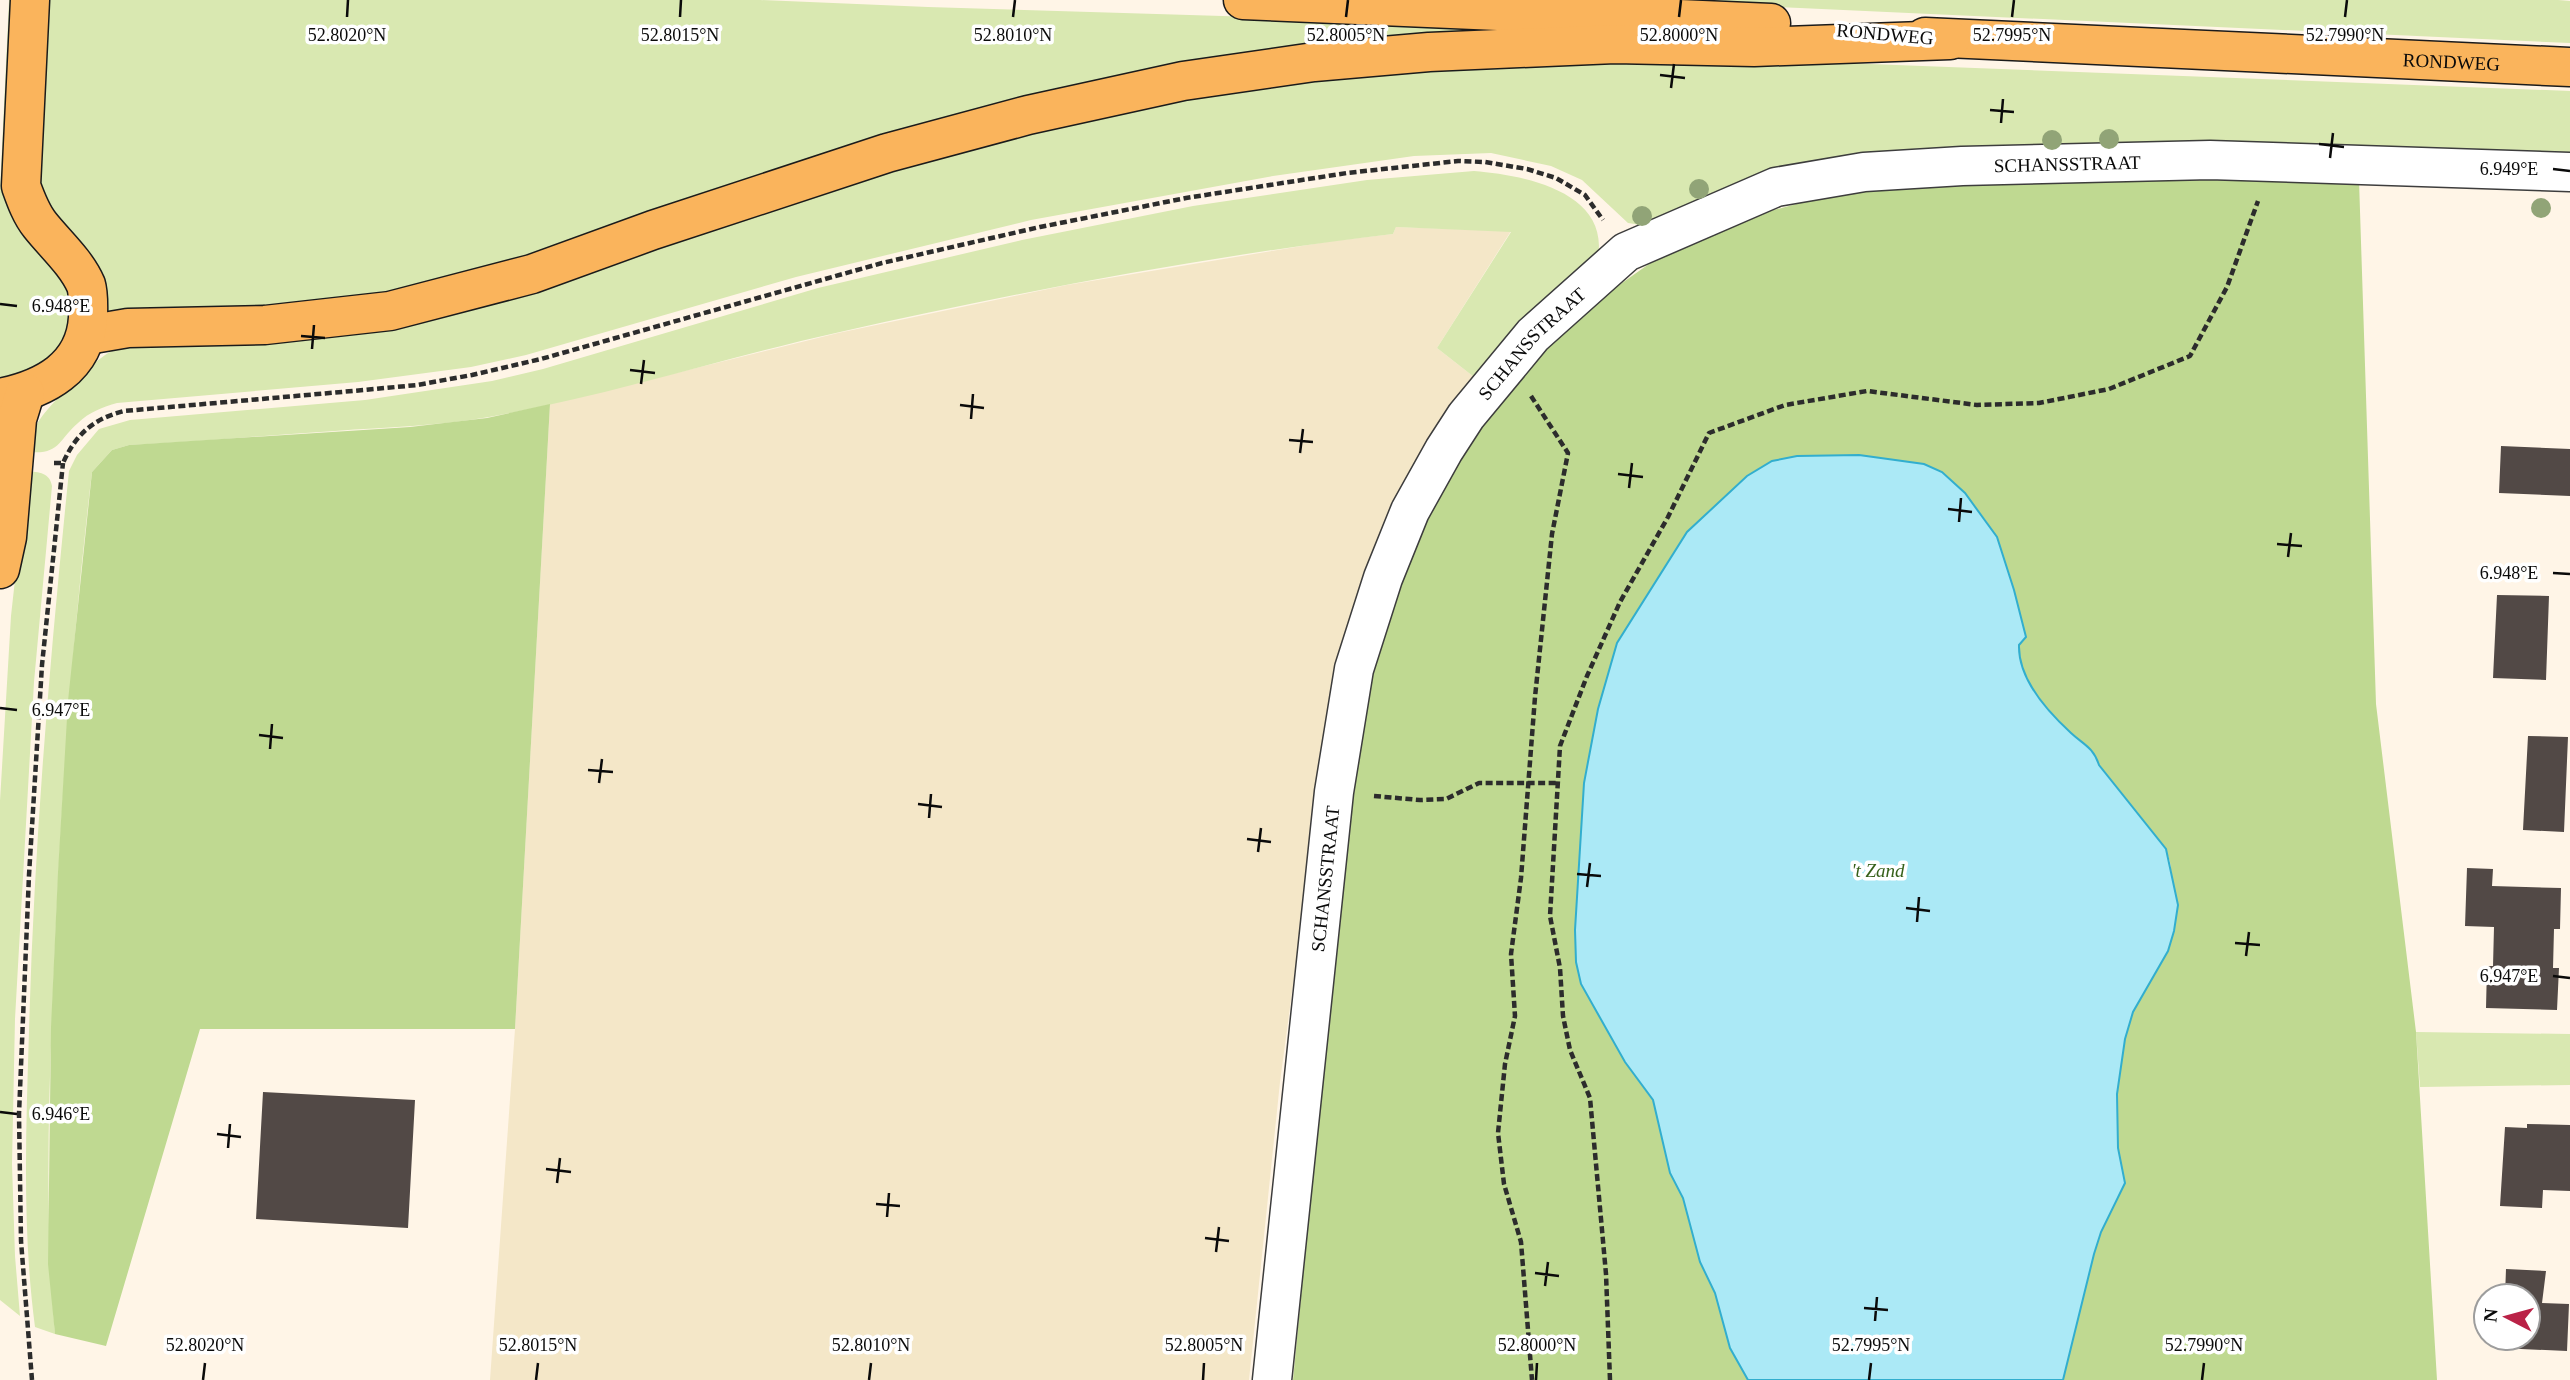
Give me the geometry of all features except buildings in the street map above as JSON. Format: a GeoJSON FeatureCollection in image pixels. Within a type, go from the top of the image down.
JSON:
{"type":"FeatureCollection","features":[{"type":"Feature","properties":{"kind":"main road"},"geometry":{"type":"LineString","coordinates":[[0,569],[7,537],[14,461],[16,419],[13,395],[59,375],[75,356],[87,335],[86,287],[58,245],[38,223],[21,186],[30,0]]}},
{"type":"Feature","properties":{"kind":"main road","name":"RONDWEG"},"geometry":{"type":"LineString","coordinates":[[1243,0],[1756,21],[1950,40],[2570,67]]}},
{"type":"Feature","properties":{"kind":"main road"},"geometry":{"type":"LineString","coordinates":[[87,335],[128,328],[265,325],[390,311],[532,274],[653,230],[887,153],[1028,115],[1183,81],[1314,62],[1429,52],[1615,44],[1754,47],[1950,40]]}},
{"type":"Feature","properties":{"kind":"street","name":"SCHANSSTRAAT"},"geometry":{"type":"LineString","coordinates":[[1272,1380],[1334,792],[1354,669],[1392,555],[1410,511],[1466,416],[1533,335],[1626,252],[1776,187],[1864,172],[1962,166],[2210,160],[2570,172]]}},
{"type":"Feature","properties":{"kind":"path"},"geometry":{"type":"LineString","coordinates":[[32,1380],[21,1241],[19,1101],[29,875],[42,665],[63,463],[69,448],[89,426],[108,415],[124,411],[377,389],[472,375],[541,359],[882,263],[1040,227],[1186,198],[1348,173],[1458,161],[1485,162],[1527,169],[1556,178],[1585,195],[1626,252]]}},
{"type":"Feature","properties":{"kind":"path"},"geometry":{"type":"LineString","coordinates":[[1610,1380],[1606,1274],[1590,1098],[1570,1050],[1563,1016],[1560,968],[1550,916],[1560,746],[1587,676],[1620,603],[1668,517],[1709,433],[1785,405],[1867,391],[1976,405],[2039,403],[2109,389],[2190,356],[2227,287],[2274,161]]}},
{"type":"Feature","properties":{"kind":"path"},"geometry":{"type":"LineString","coordinates":[[1509,363],[1569,453],[1552,534],[1521,878],[1511,954],[1515,1016],[1505,1063],[1498,1133],[1504,1184],[1521,1242],[1532,1380]]}},
{"type":"Feature","properties":{"kind":"path"},"geometry":{"type":"LineString","coordinates":[[14,461],[63,463]]}},
{"type":"Feature","properties":{"kind":"path"},"geometry":{"type":"LineString","coordinates":[[1334,792],[1420,800],[1446,799],[1479,783],[1558,783]]}},
{"type":"Feature","properties":{"kind":"shaded area"},"geometry":{"type":"Polygon","coordinates":[[[1396,227],[1511,231],[1437,348],[1474,377],[1324,753],[1280,1082],[1249,1380],[490,1380],[515,1029],[550,404],[838,333],[1067,285],[1332,241],[1393,234],[1396,227]]]}},
{"type":"Feature","properties":{"kind":"green space"},"geometry":{"type":"Polygon","coordinates":[[[9,0],[17,0],[9,202],[55,266],[67,290],[70,312],[65,338],[51,360],[0,383],[0,189],[9,0]]]}},
{"type":"Feature","properties":{"kind":"green space"},"geometry":{"type":"Polygon","coordinates":[[[45,0],[760,0],[1553,26],[1361,41],[626,227],[385,298],[105,317],[39,183],[45,0]]]}},
{"type":"Feature","properties":{"kind":"green space"},"geometry":{"type":"Polygon","coordinates":[[[1624,0],[2558,0],[2570,1],[2570,43],[1624,0]]]}},
{"type":"Feature","properties":{"kind":"green space"},"geometry":{"type":"Polygon","coordinates":[[[1767,60],[2570,91],[2570,156],[2140,145],[1648,226],[1628,223],[1582,180],[1551,166],[1491,153],[1414,156],[1273,176],[1031,220],[796,277],[526,355],[471,367],[358,382],[117,403],[87,416],[53,448],[29,452],[34,429],[49,408],[94,363],[112,351],[171,343],[764,208],[1144,100],[1419,65],[1767,60]]]}},
{"type":"Feature","properties":{"kind":"green space"},"geometry":{"type":"Polygon","coordinates":[[[1474,171],[1538,183],[1577,202],[1590,216],[1598,235],[1598,257],[1498,347],[1474,377],[1437,348],[1511,232],[1396,227],[1393,234],[1185,264],[977,302],[796,342],[578,399],[489,417],[412,426],[129,445],[112,450],[92,472],[73,658],[64,782],[49,1106],[50,1243],[55,1334],[35,1327],[28,1253],[26,1142],[31,961],[44,750],[69,471],[77,455],[99,429],[130,420],[365,400],[492,381],[543,369],[818,288],[1022,240],[1193,206],[1367,180],[1474,171]]]}},
{"type":"Feature","properties":{"kind":"green space","name":"'t Zand"},"geometry":{"type":"Polygon","coordinates":[[[2070,178],[2359,180],[2376,704],[2416,1032],[2437,1380],[2063,1380],[2094,1254],[2101,1232],[2124,1183],[2118,1148],[2117,1094],[2125,1039],[2133,1012],[2168,951],[2177,915],[2170,862],[2166,849],[2099,765],[2091,750],[2053,715],[2029,682],[2020,658],[2019,645],[2026,637],[2014,590],[1987,522],[1965,493],[1859,455],[1830,455],[1797,456],[1687,532],[1617,643],[1598,709],[1584,783],[1575,930],[1576,962],[1581,983],[1625,1062],[1653,1101],[1670,1173],[1683,1198],[1700,1262],[1715,1293],[1730,1348],[1748,1380],[1293,1380],[1347,814],[1369,664],[1415,538],[1476,430],[1568,321],[1676,245],[1748,217],[1848,190],[2070,178]]]}},
{"type":"Feature","properties":{"kind":"green space"},"geometry":{"type":"Polygon","coordinates":[[[550,404],[515,1029],[200,1029],[106,1346],[55,1334],[48,1264],[51,1027],[68,701],[92,472],[112,450],[129,445],[410,427],[487,418],[550,404]]]}},
{"type":"Feature","properties":{"kind":"green space"},"geometry":{"type":"Polygon","coordinates":[[[27,471],[46,476],[52,486],[34,682],[15,1019],[12,1164],[20,1316],[0,1300],[0,801],[11,616],[27,471]]]}},
{"type":"Feature","properties":{"kind":"green space"},"geometry":{"type":"Polygon","coordinates":[[[2416,1032],[2570,1034],[2570,1085],[2420,1087],[2416,1032]]]}},
{"type":"Feature","properties":{"kind":"water"},"geometry":{"type":"Polygon","coordinates":[[[1859,455],[1924,464],[1942,472],[1965,493],[1997,537],[2026,637],[2019,645],[2023,670],[2029,682],[2053,715],[2091,750],[2099,765],[2166,849],[2178,905],[2174,931],[2168,951],[2133,1012],[2125,1039],[2117,1094],[2118,1148],[2125,1183],[2101,1232],[2094,1254],[2063,1380],[1748,1380],[1730,1348],[1715,1293],[1700,1262],[1683,1198],[1670,1173],[1653,1100],[1625,1062],[1581,984],[1576,962],[1575,930],[1584,783],[1598,709],[1617,643],[1687,532],[1747,476],[1772,461],[1797,456],[1859,455]]]}}]}
